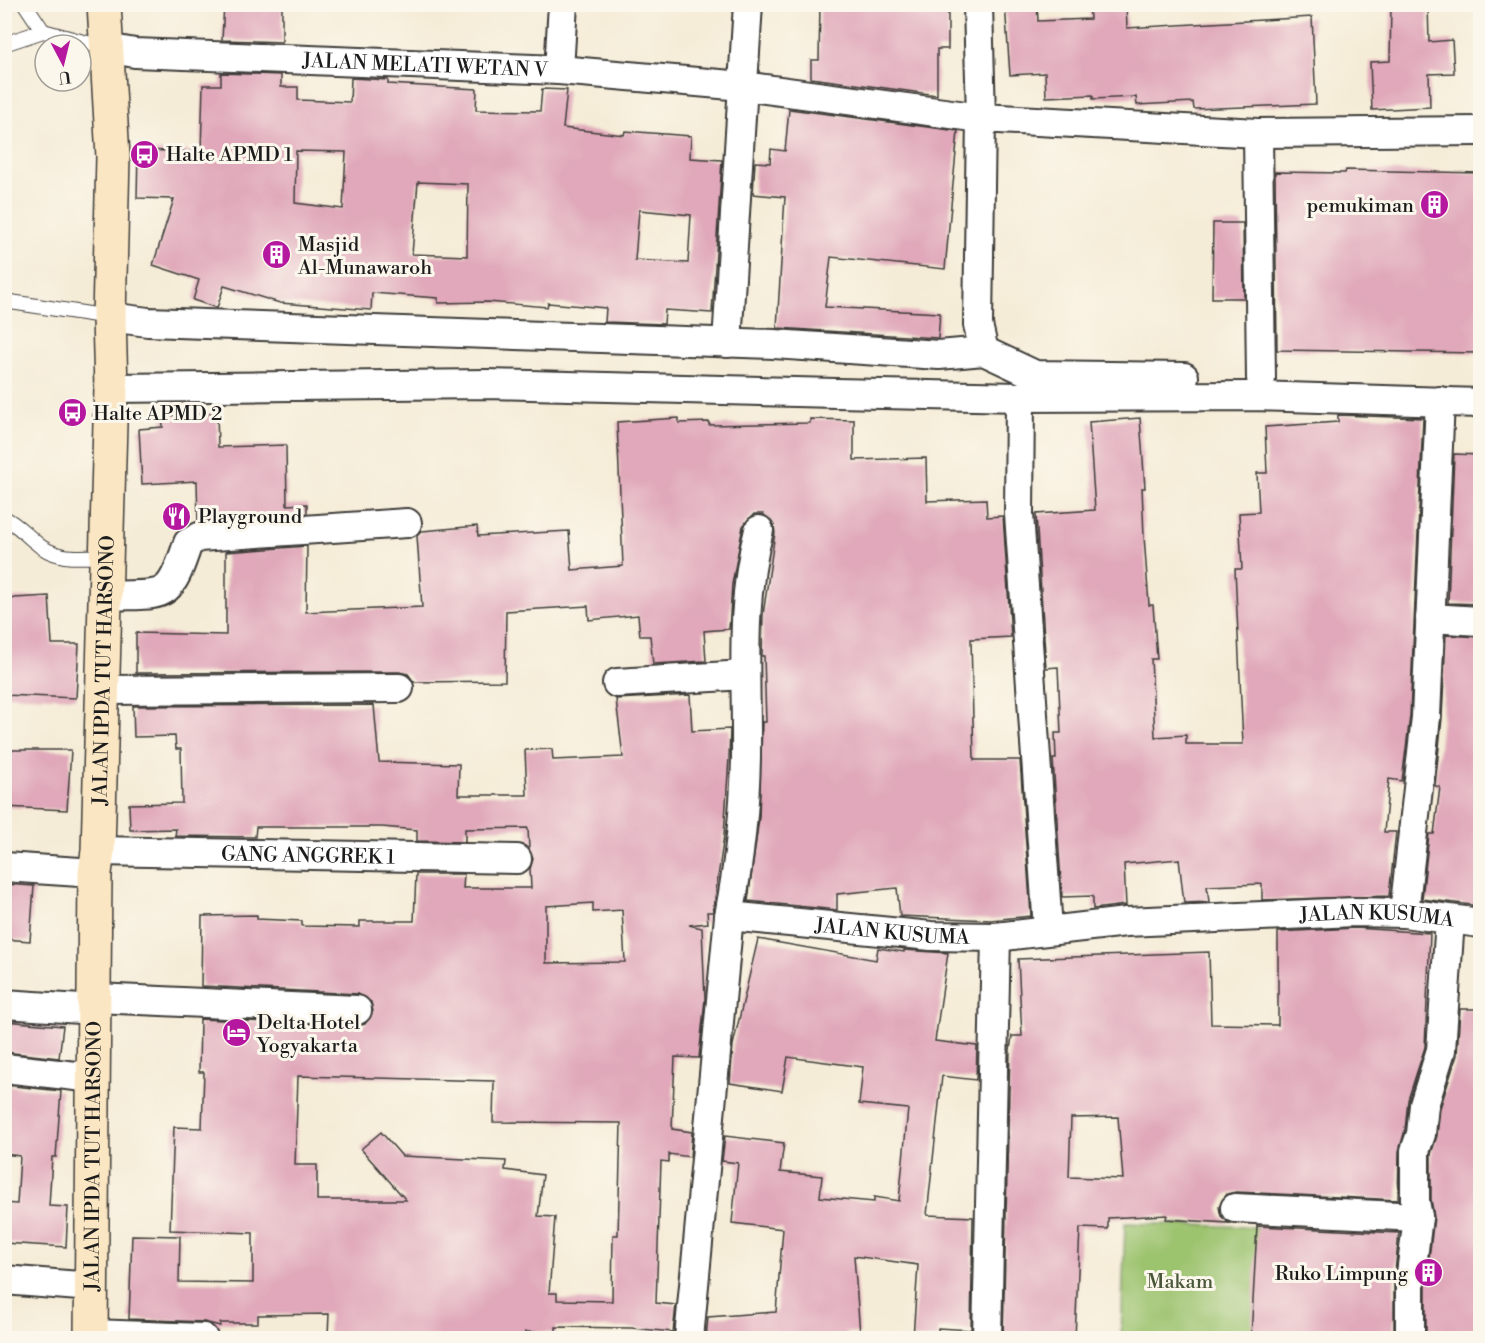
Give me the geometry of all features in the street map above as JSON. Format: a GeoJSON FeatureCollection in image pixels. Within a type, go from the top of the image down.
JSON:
{"type":"FeatureCollection","features":[{"type":"Feature","properties":{"kind":"main road","name":"JALAN IPDA TUT HARSONO"},"geometry":{"type":"LineString","coordinates":[[91,1336],[97,862],[111,388],[109,317],[113,157],[104,4]]}},
{"type":"Feature","properties":{"kind":"street"},"geometry":{"type":"LineString","coordinates":[[560,70],[563,4]]}},
{"type":"Feature","properties":{"kind":"street"},"geometry":{"type":"LineString","coordinates":[[727,343],[748,4]]}},
{"type":"Feature","properties":{"kind":"street"},"geometry":{"type":"LineString","coordinates":[[978,4],[981,118],[978,325],[984,351]]}},
{"type":"Feature","properties":{"kind":"street","name":"JALAN MELATI WETAN V"},"geometry":{"type":"LineString","coordinates":[[105,48],[135,53],[560,70],[743,86],[981,118],[1258,133],[1480,131]]}},
{"type":"Feature","properties":{"kind":"street"},"geometry":{"type":"LineString","coordinates":[[1258,133],[1261,378]]}},
{"type":"Feature","properties":{"kind":"street"},"geometry":{"type":"LineString","coordinates":[[109,317],[148,322],[727,343],[939,355],[984,351],[1035,375],[1261,378],[1480,385]]}},
{"type":"Feature","properties":{"kind":"street"},"geometry":{"type":"LineString","coordinates":[[111,388],[487,384],[1020,397],[1252,396],[1480,403]]}},
{"type":"Feature","properties":{"kind":"street"},"geometry":{"type":"LineString","coordinates":[[1020,397],[1019,514],[1048,929]]}},
{"type":"Feature","properties":{"kind":"street"},"geometry":{"type":"LineString","coordinates":[[1404,913],[1426,717],[1440,401]]}},
{"type":"Feature","properties":{"kind":"street"},"geometry":{"type":"LineString","coordinates":[[105,596],[153,595],[168,589],[177,579],[189,543],[199,537],[407,523]]}},
{"type":"Feature","properties":{"kind":"street"},"geometry":{"type":"LineString","coordinates":[[689,1338],[729,916],[743,816],[746,757],[744,675],[747,590],[759,530]]}},
{"type":"Feature","properties":{"kind":"street"},"geometry":{"type":"LineString","coordinates":[[1430,618],[1480,621]]}},
{"type":"Feature","properties":{"kind":"street"},"geometry":{"type":"LineString","coordinates":[[617,684],[744,675]]}},
{"type":"Feature","properties":{"kind":"street"},"geometry":{"type":"LineString","coordinates":[[102,690],[399,688]]}},
{"type":"Feature","properties":{"kind":"street","name":"GANG ANGGREK 1"},"geometry":{"type":"LineString","coordinates":[[4,867],[97,862],[517,859]]}},
{"type":"Feature","properties":{"kind":"street","name":"JALAN KUSUMA"},"geometry":{"type":"LineString","coordinates":[[729,916],[931,936],[996,937],[1048,929],[1126,922],[1355,912],[1404,913],[1480,923]]}},
{"type":"Feature","properties":{"kind":"street"},"geometry":{"type":"LineString","coordinates":[[1410,1338],[1410,1282],[1418,1217],[1415,1201],[1415,1151],[1421,1134],[1424,1105],[1442,1050],[1450,920]]}},
{"type":"Feature","properties":{"kind":"street"},"geometry":{"type":"LineString","coordinates":[[987,1338],[996,937]]}},
{"type":"Feature","properties":{"kind":"street"},"geometry":{"type":"LineString","coordinates":[[4,1004],[357,1010]]}},
{"type":"Feature","properties":{"kind":"street"},"geometry":{"type":"LineString","coordinates":[[4,1068],[94,1078]]}},
{"type":"Feature","properties":{"kind":"street"},"geometry":{"type":"LineString","coordinates":[[1235,1208],[1418,1217]]}},
{"type":"Feature","properties":{"kind":"street"},"geometry":{"type":"LineString","coordinates":[[4,1280],[92,1287]]}},
{"type":"Feature","properties":{"kind":"street"},"geometry":{"type":"LineString","coordinates":[[91,1336],[203,1338]]}},
{"type":"Feature","properties":{"kind":"lane"},"geometry":{"type":"LineString","coordinates":[[25,4],[43,31]]}},
{"type":"Feature","properties":{"kind":"lane"},"geometry":{"type":"LineString","coordinates":[[4,44],[43,31],[105,48]]}},
{"type":"Feature","properties":{"kind":"lane"},"geometry":{"type":"LineString","coordinates":[[4,301],[109,317]]}},
{"type":"Feature","properties":{"kind":"lane"},"geometry":{"type":"LineString","coordinates":[[4,518],[17,524],[48,553],[58,557],[106,556]]}},
{"type":"Feature","properties":{"kind":"green space","name":"Makam"},"geometry":{"type":"Polygon","coordinates":[[[1125,1223],[1287,1228],[1284,1338],[1121,1338],[1125,1223]]]}},
{"type":"Feature","properties":{"kind":"building"},"geometry":{"type":"Polygon","coordinates":[[[224,4],[282,4],[282,42],[222,40],[224,4]]]}},
{"type":"Feature","properties":{"kind":"building"},"geometry":{"type":"Polygon","coordinates":[[[820,4],[948,4],[948,49],[937,49],[937,95],[811,78],[811,60],[819,60],[820,4]]]}},
{"type":"Feature","properties":{"kind":"building"},"geometry":{"type":"Polygon","coordinates":[[[1005,4],[1037,4],[1038,21],[1090,19],[1089,4],[1126,4],[1127,28],[1312,17],[1316,104],[1194,109],[1193,102],[1137,105],[1136,97],[1093,99],[1093,95],[1046,97],[1045,73],[1010,75],[1005,4]]]}},
{"type":"Feature","properties":{"kind":"building"},"geometry":{"type":"Polygon","coordinates":[[[1391,4],[1428,4],[1429,42],[1452,40],[1454,73],[1429,74],[1430,107],[1372,110],[1370,62],[1390,61],[1391,4]]]}},
{"type":"Feature","properties":{"kind":"building"},"geometry":{"type":"Polygon","coordinates":[[[221,73],[281,75],[281,87],[298,87],[298,100],[350,102],[351,78],[388,80],[388,84],[477,89],[476,110],[540,111],[542,89],[567,90],[563,128],[624,135],[625,131],[691,136],[690,158],[722,160],[712,313],[665,310],[664,324],[605,322],[606,308],[548,303],[547,307],[488,302],[438,303],[438,298],[372,293],[371,310],[280,303],[224,286],[217,308],[193,300],[199,280],[153,265],[174,199],[137,198],[138,150],[201,152],[203,85],[221,85],[221,73]],[[296,151],[295,203],[343,209],[346,152],[296,151]],[[418,182],[412,254],[467,256],[468,184],[418,182]],[[639,210],[635,260],[688,263],[691,215],[639,210]]]}},
{"type":"Feature","properties":{"kind":"building"},"geometry":{"type":"Polygon","coordinates":[[[789,109],[958,131],[945,269],[831,257],[825,307],[940,313],[938,338],[777,328],[785,197],[753,194],[755,162],[770,163],[771,149],[785,151],[789,109]]]}},
{"type":"Feature","properties":{"kind":"building"},"geometry":{"type":"Polygon","coordinates":[[[1346,170],[1480,173],[1480,353],[1277,350],[1275,172],[1345,173],[1346,170]]]}},
{"type":"Feature","properties":{"kind":"building"},"geometry":{"type":"Polygon","coordinates":[[[1213,223],[1243,223],[1244,298],[1212,298],[1213,223]]]}},
{"type":"Feature","properties":{"kind":"building"},"geometry":{"type":"Polygon","coordinates":[[[217,413],[218,447],[286,445],[287,505],[307,504],[307,513],[198,521],[197,481],[142,484],[139,429],[163,427],[162,416],[217,413]]]}},
{"type":"Feature","properties":{"kind":"building"},"geometry":{"type":"Polygon","coordinates":[[[1338,415],[1423,418],[1410,716],[1402,781],[1389,779],[1384,832],[1396,832],[1389,896],[1262,900],[1262,884],[1207,886],[1209,902],[1184,903],[1179,859],[1124,864],[1126,905],[1093,909],[1093,896],[1062,897],[1053,759],[1056,759],[1055,733],[1061,733],[1058,667],[1046,668],[1036,514],[1095,510],[1089,422],[1140,418],[1145,488],[1142,488],[1144,536],[1149,605],[1153,605],[1157,659],[1151,659],[1155,737],[1186,735],[1186,744],[1243,744],[1235,569],[1242,569],[1239,513],[1259,512],[1257,473],[1267,473],[1265,427],[1338,422],[1338,415]]]}},
{"type":"Feature","properties":{"kind":"building"},"geometry":{"type":"Polygon","coordinates":[[[679,418],[679,423],[709,422],[709,425],[810,423],[810,419],[854,420],[854,460],[926,458],[927,501],[986,499],[987,517],[1003,516],[1011,637],[971,639],[974,760],[1020,760],[1031,916],[991,920],[900,916],[897,888],[837,894],[837,910],[748,901],[759,818],[762,722],[766,722],[764,656],[762,656],[763,615],[775,533],[774,525],[763,514],[754,514],[743,526],[732,584],[729,629],[704,631],[706,661],[653,664],[650,636],[640,636],[638,615],[589,620],[588,606],[506,611],[505,681],[414,682],[408,674],[399,672],[136,673],[136,633],[226,635],[226,552],[307,546],[306,612],[422,607],[417,536],[422,531],[477,526],[478,536],[569,531],[572,570],[623,566],[617,422],[679,418]]]}},
{"type":"Feature","properties":{"kind":"building"},"geometry":{"type":"Polygon","coordinates":[[[1454,454],[1480,455],[1480,604],[1448,603],[1454,454]]]}},
{"type":"Feature","properties":{"kind":"building"},"geometry":{"type":"Polygon","coordinates":[[[49,596],[52,644],[79,644],[76,698],[4,695],[4,603],[14,598],[49,596]]]}},
{"type":"Feature","properties":{"kind":"building"},"geometry":{"type":"Polygon","coordinates":[[[1446,635],[1480,637],[1480,906],[1422,899],[1429,834],[1434,834],[1440,787],[1435,786],[1442,718],[1446,635]]]}},
{"type":"Feature","properties":{"kind":"building"},"geometry":{"type":"Polygon","coordinates":[[[690,695],[692,731],[730,729],[724,835],[713,912],[707,912],[708,923],[689,925],[702,928],[705,999],[699,1058],[675,1057],[672,1129],[692,1132],[690,1157],[669,1154],[669,1162],[661,1161],[656,1303],[676,1305],[673,1332],[631,1328],[556,1327],[556,1333],[525,1332],[524,1338],[431,1338],[328,1334],[329,1314],[258,1315],[258,1323],[220,1323],[220,1326],[204,1322],[129,1319],[132,1235],[180,1236],[179,1282],[253,1283],[253,1233],[170,1230],[174,1127],[202,1128],[204,1072],[199,1072],[200,1019],[356,1026],[365,1024],[373,1011],[371,1002],[358,994],[201,986],[202,916],[257,915],[257,919],[302,921],[302,926],[360,927],[360,921],[414,921],[416,874],[464,874],[463,888],[531,888],[530,869],[533,859],[529,849],[528,828],[465,829],[465,842],[417,841],[417,830],[382,827],[256,827],[255,837],[175,836],[176,829],[130,830],[129,804],[182,803],[181,749],[176,749],[175,736],[134,737],[133,706],[374,705],[379,762],[459,764],[458,795],[527,795],[525,750],[552,749],[553,760],[623,757],[616,699],[690,695]],[[593,903],[546,906],[546,963],[625,962],[622,910],[593,912],[593,903]],[[298,1076],[295,1165],[317,1165],[317,1200],[406,1200],[361,1149],[381,1132],[402,1156],[506,1161],[505,1170],[543,1175],[538,1216],[555,1217],[549,1293],[557,1293],[557,1300],[612,1301],[613,1235],[618,1235],[621,1123],[493,1122],[494,1081],[298,1076]]]}},
{"type":"Feature","properties":{"kind":"building"},"geometry":{"type":"Polygon","coordinates":[[[4,750],[71,750],[67,810],[4,807],[4,750]]]}},
{"type":"Feature","properties":{"kind":"building"},"geometry":{"type":"Polygon","coordinates":[[[4,884],[34,886],[30,941],[4,939],[4,884]]]}},
{"type":"Feature","properties":{"kind":"building"},"geometry":{"type":"Polygon","coordinates":[[[1355,928],[1430,933],[1425,1047],[1408,1100],[1405,1130],[1399,1151],[1398,1200],[1236,1192],[1227,1194],[1219,1207],[1221,1216],[1229,1223],[1166,1219],[1167,1215],[1108,1218],[1108,1229],[1080,1228],[1075,1338],[1003,1338],[1010,1050],[1012,1036],[1022,1036],[1018,959],[1209,952],[1211,1024],[1278,1025],[1278,932],[1355,928]],[[1118,1117],[1071,1118],[1069,1177],[1123,1179],[1118,1117]]]}},
{"type":"Feature","properties":{"kind":"building"},"geometry":{"type":"Polygon","coordinates":[[[758,939],[876,960],[878,948],[904,952],[904,950],[948,953],[935,1041],[977,1046],[976,1080],[942,1076],[927,1215],[973,1217],[971,1330],[938,1328],[938,1338],[913,1338],[918,1265],[854,1256],[860,1334],[846,1332],[846,1338],[706,1338],[708,1317],[776,1312],[783,1229],[732,1223],[738,1163],[722,1161],[725,1136],[784,1143],[780,1172],[822,1176],[820,1197],[874,1202],[874,1197],[899,1201],[908,1109],[859,1104],[863,1067],[788,1057],[782,1091],[730,1083],[733,1045],[758,939]]]}},
{"type":"Feature","properties":{"kind":"building"},"geometry":{"type":"Polygon","coordinates":[[[1460,1009],[1480,1009],[1480,1338],[1426,1338],[1426,1283],[1434,1217],[1431,1199],[1431,1154],[1437,1136],[1440,1108],[1457,1055],[1460,1009]]]}},
{"type":"Feature","properties":{"kind":"building"},"geometry":{"type":"Polygon","coordinates":[[[4,1021],[63,1026],[59,1058],[4,1052],[4,1021]]]}},
{"type":"Feature","properties":{"kind":"building"},"geometry":{"type":"Polygon","coordinates":[[[4,1085],[61,1091],[56,1157],[52,1157],[49,1206],[68,1207],[66,1247],[4,1243],[4,1203],[17,1204],[20,1156],[4,1154],[4,1085]]]}},
{"type":"Feature","properties":{"kind":"building"},"geometry":{"type":"Polygon","coordinates":[[[1257,1226],[1399,1233],[1394,1282],[1394,1338],[1251,1338],[1257,1226]]]}},
{"type":"Feature","properties":{"kind":"place","name":"Halte APMD 1"},"geometry":{"type":"Point","coordinates":[145,154]}},
{"type":"Feature","properties":{"kind":"place","name":"pemukiman"},"geometry":{"type":"Point","coordinates":[1435,205]}},
{"type":"Feature","properties":{"kind":"place","name":"Masjid Al-Munawaroh"},"geometry":{"type":"Point","coordinates":[277,255]}},
{"type":"Feature","properties":{"kind":"place","name":"Halte APMD 2"},"geometry":{"type":"Point","coordinates":[72,413]}},
{"type":"Feature","properties":{"kind":"place","name":"Playground"},"geometry":{"type":"Point","coordinates":[177,516]}},
{"type":"Feature","properties":{"kind":"place","name":"Delta Hotel Yogyakarta"},"geometry":{"type":"Point","coordinates":[236,1033]}},
{"type":"Feature","properties":{"kind":"place","name":"Ruko Limpung"},"geometry":{"type":"Point","coordinates":[1429,1273]}}]}
